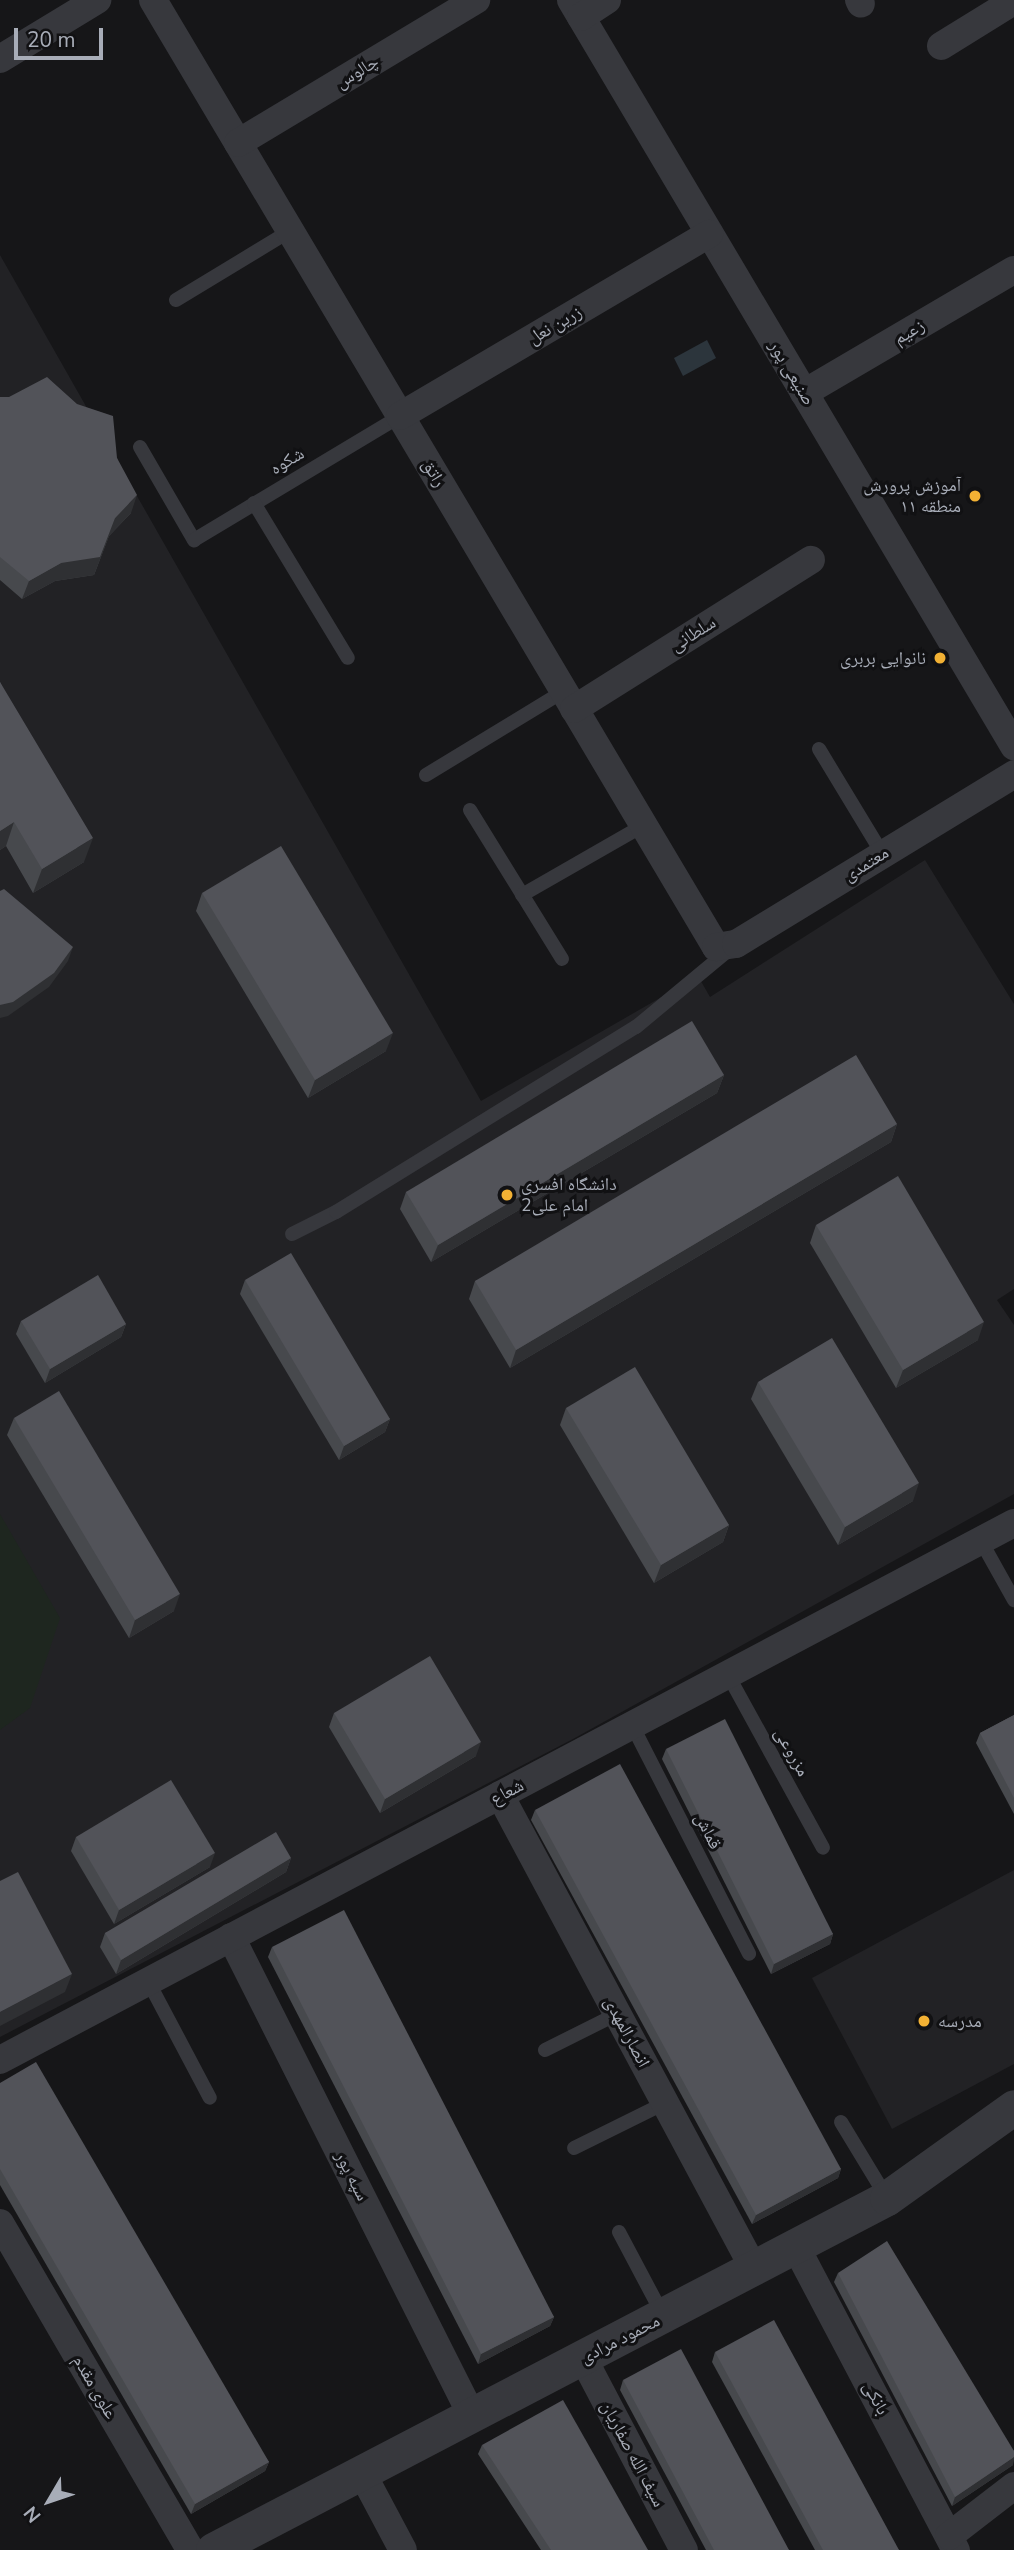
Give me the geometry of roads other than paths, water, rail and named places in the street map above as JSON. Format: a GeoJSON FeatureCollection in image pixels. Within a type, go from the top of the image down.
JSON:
{"type":"FeatureCollection","features":[{"type":"Feature","properties":{"kind":"street"},"geometry":{"type":"LineString","coordinates":[[0,59],[97,0]]}},
{"type":"Feature","properties":{"kind":"street","name":"راتق"},"geometry":{"type":"LineString","coordinates":[[153,0],[644,825],[726,945]]}},
{"type":"Feature","properties":{"kind":"street","name":"چالوس"},"geometry":{"type":"LineString","coordinates":[[238,144],[476,0]]}},
{"type":"Feature","properties":{"kind":"street"},"geometry":{"type":"LineString","coordinates":[[575,8],[607,0]]}},
{"type":"Feature","properties":{"kind":"street"},"geometry":{"type":"LineString","coordinates":[[941,46],[1014,1]]}},
{"type":"Feature","properties":{"kind":"street","name":"صنیعی پور"},"geometry":{"type":"LineString","coordinates":[[575,8],[1014,746]]}},
{"type":"Feature","properties":{"kind":"street","name":"زرین نعل"},"geometry":{"type":"LineString","coordinates":[[400,416],[709,234]]}},
{"type":"Feature","properties":{"kind":"street","name":"زعیم"},"geometry":{"type":"LineString","coordinates":[[804,393],[1014,270]]}},
{"type":"Feature","properties":{"kind":"street","name":"سلطانی"},"geometry":{"type":"LineString","coordinates":[[569,700],[811,560]]}},
{"type":"Feature","properties":{"kind":"street","name":"معتمدی"},"geometry":{"type":"LineString","coordinates":[[726,945],[1012,779]]}},
{"type":"Feature","properties":{"kind":"street","name":"شعاع"},"geometry":{"type":"LineString","coordinates":[[0,2060],[1014,1523]]}},
{"type":"Feature","properties":{"kind":"street","name":"انصارالمهدی"},"geometry":{"type":"LineString","coordinates":[[500,1795],[754,2269]]}},
{"type":"Feature","properties":{"kind":"street","name":"سپه پور"},"geometry":{"type":"LineString","coordinates":[[231,1937],[472,2416]]}},
{"type":"Feature","properties":{"kind":"street","name":"محمود مرادی"},"geometry":{"type":"LineString","coordinates":[[234,2545],[362,2473],[887,2197],[1014,2107]]}},
{"type":"Feature","properties":{"kind":"street","name":"علوی مقدم"},"geometry":{"type":"LineString","coordinates":[[0,2223],[190,2550]]}},
{"type":"Feature","properties":{"kind":"street","name":"بانکی"},"geometry":{"type":"LineString","coordinates":[[796,2247],[953,2543]]}},
{"type":"Feature","properties":{"kind":"street","name":"سیف الله صفاریان"},"geometry":{"type":"LineString","coordinates":[[583,2358],[684,2550]]}},
{"type":"Feature","properties":{"kind":"street"},"geometry":{"type":"LineString","coordinates":[[362,2473],[403,2550]]}},
{"type":"Feature","properties":{"kind":"street"},"geometry":{"type":"LineString","coordinates":[[953,2543],[1014,2486]]}},
{"type":"Feature","properties":{"kind":"lane"},"geometry":{"type":"LineString","coordinates":[[176,300],[290,230]]}},
{"type":"Feature","properties":{"kind":"lane","name":"شکوه"},"geometry":{"type":"LineString","coordinates":[[140,447],[194,540],[400,416]]}},
{"type":"Feature","properties":{"kind":"lane"},"geometry":{"type":"LineString","coordinates":[[254,503],[348,658]]}},
{"type":"Feature","properties":{"kind":"lane"},"geometry":{"type":"LineString","coordinates":[[426,775],[569,700]]}},
{"type":"Feature","properties":{"kind":"lane"},"geometry":{"type":"LineString","coordinates":[[819,749],[882,853]]}},
{"type":"Feature","properties":{"kind":"lane"},"geometry":{"type":"LineString","coordinates":[[470,810],[562,959]]}},
{"type":"Feature","properties":{"kind":"lane"},"geometry":{"type":"LineString","coordinates":[[522,895],[644,825]]}},
{"type":"Feature","properties":{"kind":"lane"},"geometry":{"type":"LineString","coordinates":[[292,1234],[336,1212],[636,1027],[726,945]]}},
{"type":"Feature","properties":{"kind":"lane"},"geometry":{"type":"LineString","coordinates":[[981,1541],[1014,1600]]}},
{"type":"Feature","properties":{"kind":"lane","name":"مزروعی"},"geometry":{"type":"LineString","coordinates":[[728,1675],[823,1848]]}},
{"type":"Feature","properties":{"kind":"lane","name":"قماش"},"geometry":{"type":"LineString","coordinates":[[632,1725],[749,1954]]}},
{"type":"Feature","properties":{"kind":"lane"},"geometry":{"type":"LineString","coordinates":[[149,1981],[210,2098]]}},
{"type":"Feature","properties":{"kind":"lane"},"geometry":{"type":"LineString","coordinates":[[545,2050],[617,2014]]}},
{"type":"Feature","properties":{"kind":"lane"},"geometry":{"type":"LineString","coordinates":[[575,2148],[665,2103]]}},
{"type":"Feature","properties":{"kind":"lane"},"geometry":{"type":"LineString","coordinates":[[841,2122],[887,2197]]}},
{"type":"Feature","properties":{"kind":"lane"},"geometry":{"type":"LineString","coordinates":[[619,2232],[664,2316]]}},
{"type":"Feature","properties":{"kind":"place","name":"آموزش پرورش منطقه ۱۱"},"geometry":{"type":"Point","coordinates":[975,496]}},
{"type":"Feature","properties":{"kind":"place","name":"نانوایی بربری"},"geometry":{"type":"Point","coordinates":[940,658]}},
{"type":"Feature","properties":{"kind":"place","name":"دانشگاه افسری امام علی2"},"geometry":{"type":"Point","coordinates":[507,1195]}},
{"type":"Feature","properties":{"kind":"place","name":"مدرسه"},"geometry":{"type":"Point","coordinates":[924,2021]}}]}
